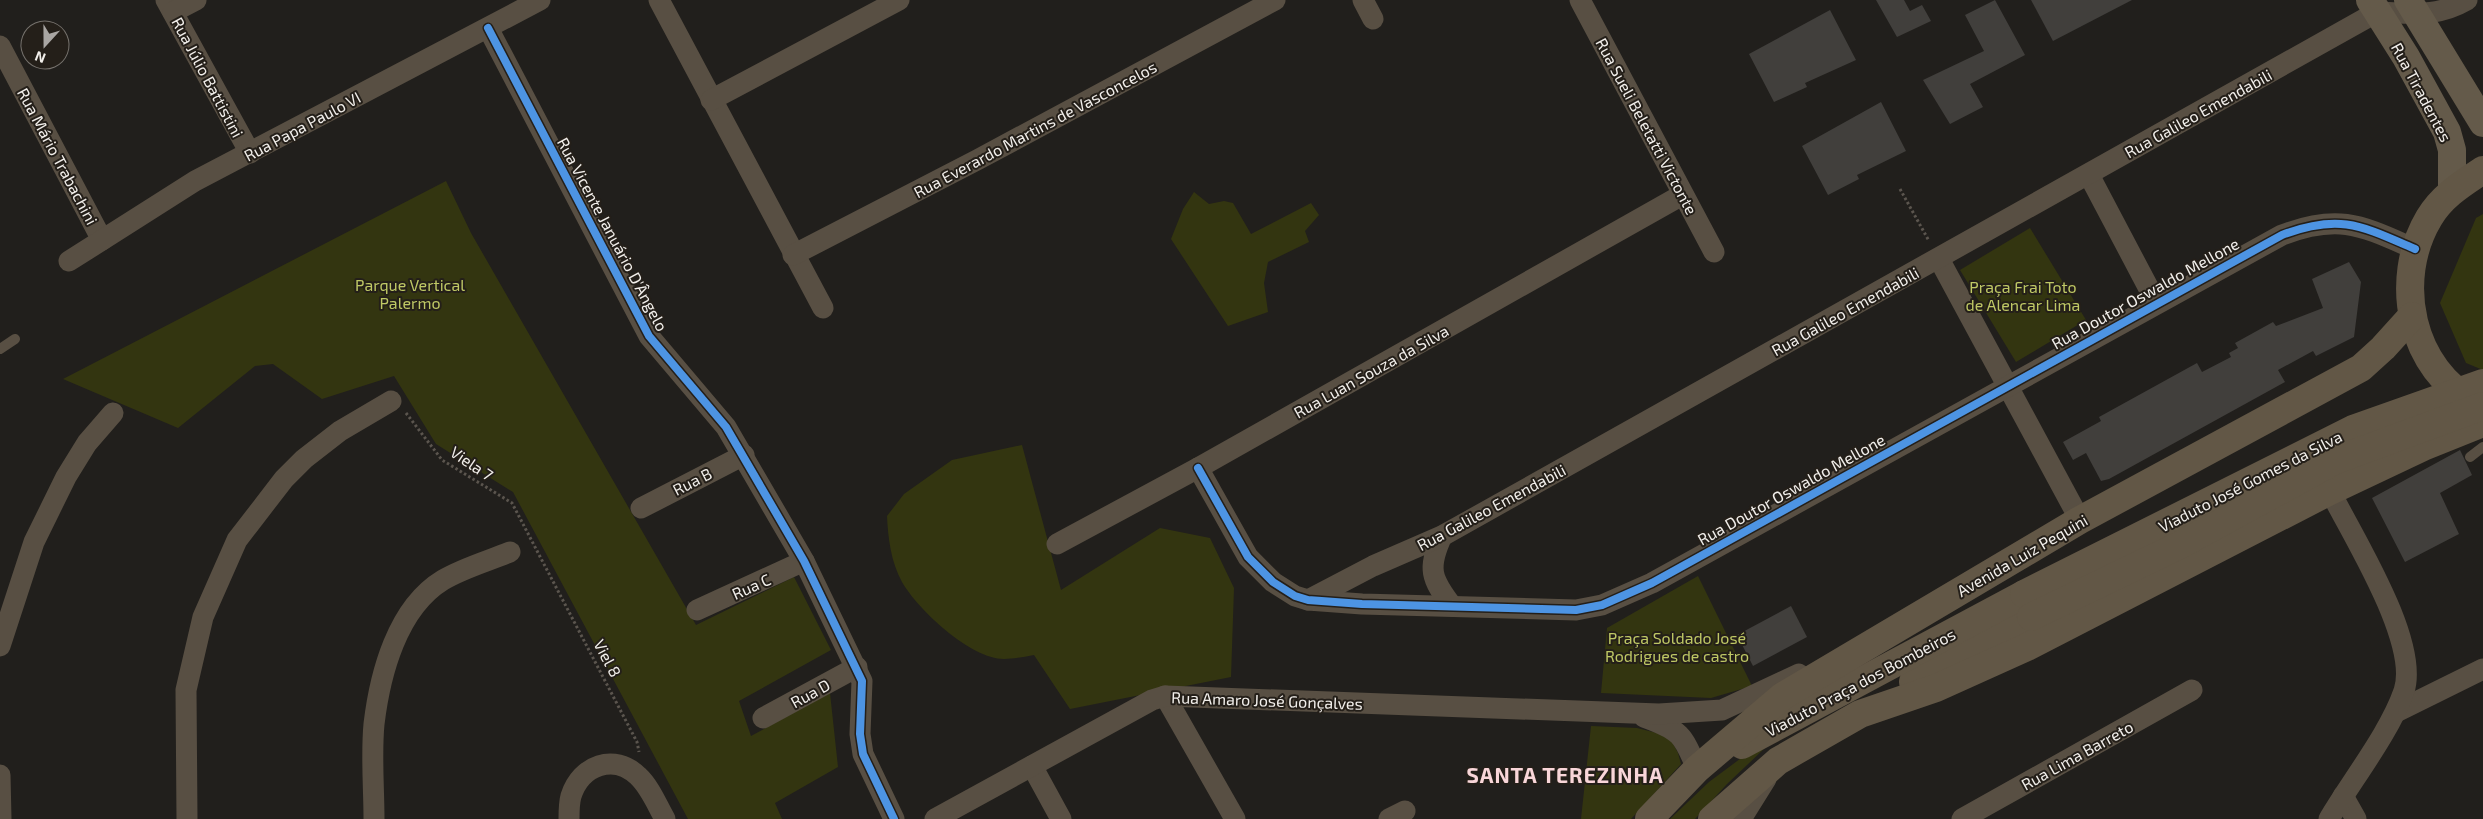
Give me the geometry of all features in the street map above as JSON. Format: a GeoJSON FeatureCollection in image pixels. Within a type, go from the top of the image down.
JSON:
{"type":"FeatureCollection","features":[{"type":"Feature","properties":{"kind":"main road"},"geometry":{"type":"LineString","coordinates":[[2483,170],[2452,190],[2430,217],[2415,249],[2409,289],[2412,316],[2420,340],[2432,362],[2448,382],[2467,399],[2483,407]]}},
{"type":"Feature","properties":{"kind":"main road","name":"Avenida Luiz Pequini"},"geometry":{"type":"LineString","coordinates":[[1649,819],[1697,769],[1782,696],[2080,520],[2361,368],[2383,348],[2412,316]]}},
{"type":"Feature","properties":{"kind":"main road","name":"Viaduto José Gomes da Silva"},"geometry":{"type":"LineString","coordinates":[[2028,606],[2353,429],[2483,383]]}},
{"type":"Feature","properties":{"kind":"main road","name":"Viaduto José Gomes da Silva"},"geometry":{"type":"LineString","coordinates":[[2028,606],[2180,545],[2336,460],[2483,407]]}},
{"type":"Feature","properties":{"kind":"main road"},"geometry":{"type":"LineString","coordinates":[[1712,819],[1778,761],[1860,714],[1936,688],[2027,647],[2330,491],[2423,447],[2483,423]]}},
{"type":"Feature","properties":{"kind":"main road","name":"Viaduto Praça dos Bombeiros"},"geometry":{"type":"LineString","coordinates":[[1860,714],[1941,665],[2028,606]]}},
{"type":"Feature","properties":{"kind":"main road","name":"Viaduto Praça dos Bombeiros"},"geometry":{"type":"LineString","coordinates":[[1697,769],[2028,606]]}},
{"type":"Feature","properties":{"kind":"street"},"geometry":{"type":"LineString","coordinates":[[170,6],[196,0]]}},
{"type":"Feature","properties":{"kind":"street","name":"Rua Papa Paulo VI"},"geometry":{"type":"LineString","coordinates":[[69,261],[195,181],[540,0]]}},
{"type":"Feature","properties":{"kind":"street"},"geometry":{"type":"LineString","coordinates":[[659,0],[823,308]]}},
{"type":"Feature","properties":{"kind":"street"},"geometry":{"type":"LineString","coordinates":[[711,100],[899,0]]}},
{"type":"Feature","properties":{"kind":"street","name":"Rua Everardo Martins de Vasconcelos"},"geometry":{"type":"LineString","coordinates":[[793,254],[977,160],[1275,0]]}},
{"type":"Feature","properties":{"kind":"street"},"geometry":{"type":"LineString","coordinates":[[1363,0],[1373,19]]}},
{"type":"Feature","properties":{"kind":"street","name":"Rua Sueli Beletatti Victonte"},"geometry":{"type":"LineString","coordinates":[[1580,0],[1714,252]]}},
{"type":"Feature","properties":{"kind":"street"},"geometry":{"type":"LineString","coordinates":[[2374,6],[2411,6],[2437,13],[2453,8],[2467,0]]}},
{"type":"Feature","properties":{"kind":"street","name":"Rua Júlio Battistini"},"geometry":{"type":"LineString","coordinates":[[170,6],[250,153]]}},
{"type":"Feature","properties":{"kind":"street","name":"Rua Tiradentes"},"geometry":{"type":"LineString","coordinates":[[2374,6],[2406,57],[2447,132],[2452,150],[2452,190]]}},
{"type":"Feature","properties":{"kind":"street","name":"Rua Galileo Emendabili"},"geometry":{"type":"LineString","coordinates":[[1308,600],[1373,566],[1442,536],[2089,174],[2374,6]]}},
{"type":"Feature","properties":{"kind":"street","name":"Rua Tiradentes"},"geometry":{"type":"LineString","coordinates":[[2411,6],[2483,123]]}},
{"type":"Feature","properties":{"kind":"street","name":"Rua Vicente Januário D'Ângelo"},"geometry":{"type":"LineString","coordinates":[[488,28],[650,336],[684,379],[708,403],[744,455],[804,562],[857,667],[862,681],[860,734],[862,754],[894,819]]}},
{"type":"Feature","properties":{"kind":"street","name":"Rua Mário Trabachini"},"geometry":{"type":"LineString","coordinates":[[0,46],[102,240]]}},
{"type":"Feature","properties":{"kind":"street"},"geometry":{"type":"LineString","coordinates":[[2089,174],[2156,302]]}},
{"type":"Feature","properties":{"kind":"street","name":"Rua Luan Souza da Silva"},"geometry":{"type":"LineString","coordinates":[[1057,544],[1198,468],[1682,195]]}},
{"type":"Feature","properties":{"kind":"street","name":"Rua Doutor Oswaldo Mellone"},"geometry":{"type":"LineString","coordinates":[[1198,468],[1248,557],[1273,582],[1295,596],[1308,600],[1362,604],[1576,610],[1620,598],[1652,583],[2156,302],[2254,249],[2304,226],[2339,222],[2358,225],[2415,249]]}},
{"type":"Feature","properties":{"kind":"street"},"geometry":{"type":"LineString","coordinates":[[1939,259],[2080,520]]}},
{"type":"Feature","properties":{"kind":"street"},"geometry":{"type":"LineString","coordinates":[[187,819],[185,712],[188,680],[204,617],[237,540],[284,479],[304,459],[340,431],[391,401]]}},
{"type":"Feature","properties":{"kind":"street"},"geometry":{"type":"LineString","coordinates":[[0,646],[38,534],[66,477],[87,443],[113,414]]}},
{"type":"Feature","properties":{"kind":"street","name":"Rua B"},"geometry":{"type":"LineString","coordinates":[[641,508],[744,455]]}},
{"type":"Feature","properties":{"kind":"street"},"geometry":{"type":"LineString","coordinates":[[2329,819],[2396,712],[2405,689],[2406,669],[2399,632],[2386,600],[2330,491]]}},
{"type":"Feature","properties":{"kind":"street"},"geometry":{"type":"LineString","coordinates":[[1442,536],[1433,553],[1433,574],[1435,583],[1452,606]]}},
{"type":"Feature","properties":{"kind":"street"},"geometry":{"type":"LineString","coordinates":[[374,819],[374,726],[378,698],[386,666],[406,619],[420,602],[442,581],[510,552]]}},
{"type":"Feature","properties":{"kind":"street","name":"Rua C"},"geometry":{"type":"LineString","coordinates":[[698,610],[804,562]]}},
{"type":"Feature","properties":{"kind":"street","name":"Rua Amaro José Gonçalves"},"geometry":{"type":"LineString","coordinates":[[935,819],[1152,700],[1165,696],[1659,714],[1722,710],[1892,631]]}},
{"type":"Feature","properties":{"kind":"street","name":"Rua D"},"geometry":{"type":"LineString","coordinates":[[763,718],[857,667]]}},
{"type":"Feature","properties":{"kind":"street"},"geometry":{"type":"LineString","coordinates":[[2396,712],[2483,668]]}},
{"type":"Feature","properties":{"kind":"street","name":"Rua Lima Barreto"},"geometry":{"type":"LineString","coordinates":[[1962,819],[2192,690]]}},
{"type":"Feature","properties":{"kind":"street"},"geometry":{"type":"LineString","coordinates":[[1165,696],[1235,819]]}},
{"type":"Feature","properties":{"kind":"street","name":"Rua Amaro José Gonçalves"},"geometry":{"type":"LineString","coordinates":[[1630,712],[1676,730],[1688,744],[1697,769]]}},
{"type":"Feature","properties":{"kind":"street"},"geometry":{"type":"LineString","coordinates":[[1741,819],[1778,761]]}},
{"type":"Feature","properties":{"kind":"street"},"geometry":{"type":"LineString","coordinates":[[569,819],[570,802],[575,788],[584,776],[599,765],[620,764],[638,776],[665,819]]}},
{"type":"Feature","properties":{"kind":"street"},"geometry":{"type":"LineString","coordinates":[[1032,766],[1061,819]]}},
{"type":"Feature","properties":{"kind":"street"},"geometry":{"type":"LineString","coordinates":[[0,775],[1,819]]}},
{"type":"Feature","properties":{"kind":"street"},"geometry":{"type":"LineString","coordinates":[[2343,796],[2356,819]]}},
{"type":"Feature","properties":{"kind":"lane"},"geometry":{"type":"LineString","coordinates":[[0,349],[15,339]]}},
{"type":"Feature","properties":{"kind":"lane"},"geometry":{"type":"LineString","coordinates":[[2470,457],[2483,447]]}},
{"type":"Feature","properties":{"kind":"path"},"geometry":{"type":"LineString","coordinates":[[1900,189],[1939,259]]}},
{"type":"Feature","properties":{"kind":"green space","name":"Parque Vertical Palermo"},"geometry":{"type":"Polygon","coordinates":[[[446,181],[471,233],[696,625],[794,577],[831,650],[739,701],[751,736],[830,693],[838,767],[775,803],[782,819],[688,819],[513,492],[436,444],[394,376],[322,399],[273,364],[255,366],[178,428],[63,379],[446,181]]]}},
{"type":"Feature","properties":{"kind":"green space"},"geometry":{"type":"Polygon","coordinates":[[[1194,192],[1209,204],[1224,201],[1233,203],[1251,234],[1311,203],[1319,215],[1305,231],[1309,242],[1268,262],[1264,283],[1268,312],[1228,326],[1171,239],[1183,209],[1194,192]]]}},
{"type":"Feature","properties":{"kind":"green space"},"geometry":{"type":"Polygon","coordinates":[[[2483,214],[2483,370],[2466,363],[2440,303],[2476,218],[2483,214]]]}},
{"type":"Feature","properties":{"kind":"green space","name":"Praça Frai Toto de Alencar Lima"},"geometry":{"type":"Polygon","coordinates":[[[2030,228],[2086,320],[2016,362],[1960,270],[2030,228]]]}},
{"type":"Feature","properties":{"kind":"green space"},"geometry":{"type":"Polygon","coordinates":[[[1022,445],[1061,590],[1160,528],[1210,538],[1234,588],[1231,677],[1070,709],[1034,655],[1004,659],[991,657],[976,651],[947,631],[920,606],[902,582],[895,566],[889,541],[887,516],[904,494],[952,460],[1022,445]]]}},
{"type":"Feature","properties":{"kind":"green space","name":"Praça Soldado José Rodrigues de castro"},"geometry":{"type":"Polygon","coordinates":[[[1698,576],[1752,686],[1711,698],[1601,693],[1607,628],[1698,576]]]}},
{"type":"Feature","properties":{"kind":"green space"},"geometry":{"type":"Polygon","coordinates":[[[1591,726],[1637,728],[1669,736],[1678,753],[1681,764],[1631,819],[1581,819],[1591,726]]]}},
{"type":"Feature","properties":{"kind":"green space"},"geometry":{"type":"Polygon","coordinates":[[[1760,744],[1766,747],[1727,784],[1695,819],[1670,819],[1709,782],[1760,744]]]}},
{"type":"Feature","properties":{"kind":"building"},"geometry":{"type":"Polygon","coordinates":[[[1876,0],[1904,0],[1910,11],[1922,5],[1931,21],[1897,37],[1876,0]]]}},
{"type":"Feature","properties":{"kind":"building"},"geometry":{"type":"Polygon","coordinates":[[[1995,0],[2025,55],[1970,84],[1983,107],[1950,124],[1923,80],[1984,51],[1965,15],[1995,0]]]}},
{"type":"Feature","properties":{"kind":"building"},"geometry":{"type":"Polygon","coordinates":[[[2031,0],[2132,0],[2053,41],[2031,0]]]}},
{"type":"Feature","properties":{"kind":"building"},"geometry":{"type":"Polygon","coordinates":[[[1830,10],[1856,60],[1805,83],[1807,87],[1774,102],[1749,54],[1830,10]]]}},
{"type":"Feature","properties":{"kind":"building"},"geometry":{"type":"Polygon","coordinates":[[[1881,102],[1906,151],[1857,175],[1859,179],[1828,195],[1802,146],[1881,102]]]}},
{"type":"Feature","properties":{"kind":"building"},"geometry":{"type":"Polygon","coordinates":[[[2349,262],[2361,282],[2354,337],[2316,356],[2313,351],[2278,370],[2285,382],[2109,479],[2101,481],[2086,453],[2073,460],[2063,442],[2101,421],[2099,417],[2197,363],[2202,372],[2231,357],[2229,353],[2238,348],[2235,343],[2273,322],[2276,326],[2323,308],[2312,279],[2349,262]]]}},
{"type":"Feature","properties":{"kind":"building"},"geometry":{"type":"Polygon","coordinates":[[[2460,450],[2472,475],[2440,493],[2459,534],[2405,562],[2372,498],[2460,450]]]}},
{"type":"Feature","properties":{"kind":"building"},"geometry":{"type":"Polygon","coordinates":[[[1791,606],[1807,637],[1753,666],[1737,635],[1791,606]]]}},
{"type":"Feature","properties":{"kind":"cycle path"},"geometry":{"type":"LineString","coordinates":[[488,28],[649,336],[726,427],[804,561],[862,681],[860,734],[863,754],[894,819]]}},
{"type":"Feature","properties":{"kind":"cycle path"},"geometry":{"type":"LineString","coordinates":[[1198,468],[1248,557],[1273,582],[1295,596],[1308,600],[1362,604],[1576,610],[1602,605],[1652,583],[2282,235],[2302,228],[2320,225],[2350,225],[2380,234],[2415,249]]}},
{"type":"Feature","properties":{"kind":"district","name":"SANTA TEREZINHA"},"geometry":{"type":"Point","coordinates":[1565,774]}}]}
